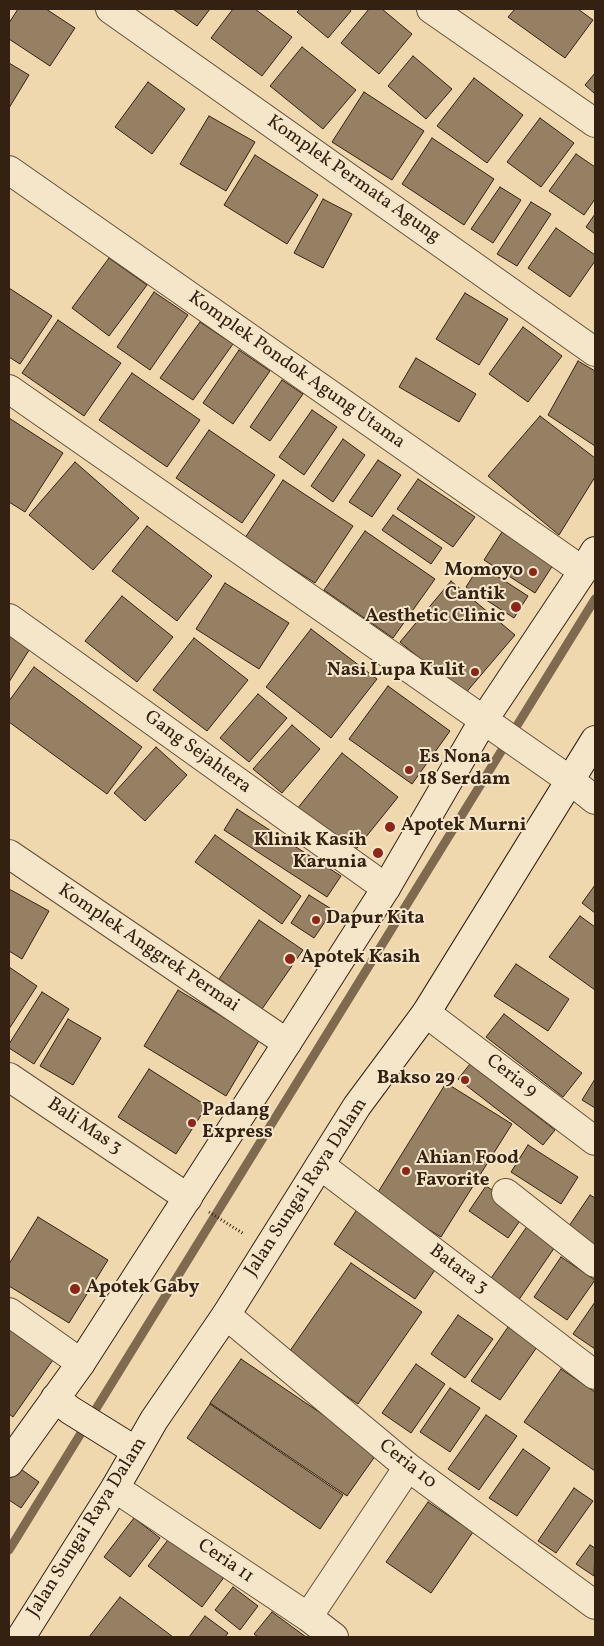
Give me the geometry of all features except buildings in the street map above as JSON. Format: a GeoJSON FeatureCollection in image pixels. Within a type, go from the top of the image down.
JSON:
{"type":"FeatureCollection","features":[{"type":"Feature","properties":{"kind":"street","name":"Komplek Permata Agung"},"geometry":{"type":"LineString","coordinates":[[110,9],[595,352]]}},
{"type":"Feature","properties":{"kind":"street"},"geometry":{"type":"LineString","coordinates":[[431,9],[595,123]]}},
{"type":"Feature","properties":{"kind":"street","name":"Komplek Pondok Agung Utama"},"geometry":{"type":"LineString","coordinates":[[9,170],[589,561]]}},
{"type":"Feature","properties":{"kind":"street"},"geometry":{"type":"LineString","coordinates":[[9,388],[595,800]]}},
{"type":"Feature","properties":{"kind":"street"},"geometry":{"type":"LineString","coordinates":[[9,1463],[63,1404],[81,1363],[195,1202],[287,1043],[492,727],[589,561]]}},
{"type":"Feature","properties":{"kind":"street","name":"Gang Sejahtera"},"geometry":{"type":"LineString","coordinates":[[9,618],[386,888]]}},
{"type":"Feature","properties":{"kind":"street","name":"Jalan Sungai Raya Dalam"},"geometry":{"type":"LineString","coordinates":[[21,1637],[115,1488],[154,1420],[226,1315],[357,1106],[426,1013],[595,740]]}},
{"type":"Feature","properties":{"kind":"street","name":"Komplek Anggrek Permai"},"geometry":{"type":"LineString","coordinates":[[9,854],[287,1043]]}},
{"type":"Feature","properties":{"kind":"street","name":"Ceria 9"},"geometry":{"type":"LineString","coordinates":[[426,1013],[595,1141]]}},
{"type":"Feature","properties":{"kind":"street","name":"Bali Mas 3"},"geometry":{"type":"LineString","coordinates":[[9,1077],[195,1202]]}},
{"type":"Feature","properties":{"kind":"street","name":"Batara 3"},"geometry":{"type":"LineString","coordinates":[[320,1165],[595,1375]]}},
{"type":"Feature","properties":{"kind":"street"},"geometry":{"type":"LineString","coordinates":[[506,1193],[595,1263]]}},
{"type":"Feature","properties":{"kind":"street"},"geometry":{"type":"LineString","coordinates":[[9,1312],[81,1363]]}},
{"type":"Feature","properties":{"kind":"street","name":"Ceria 10"},"geometry":{"type":"LineString","coordinates":[[226,1315],[408,1467],[595,1605]]}},
{"type":"Feature","properties":{"kind":"street"},"geometry":{"type":"LineString","coordinates":[[63,1404],[136,1452]]}},
{"type":"Feature","properties":{"kind":"street"},"geometry":{"type":"LineString","coordinates":[[308,1618],[408,1467]]}},
{"type":"Feature","properties":{"kind":"street","name":"Ceria 11"},"geometry":{"type":"LineString","coordinates":[[115,1488],[334,1637]]}},
{"type":"Feature","properties":{"kind":"path"},"geometry":{"type":"LineString","coordinates":[[195,1202],[251,1239]]}},
{"type":"Feature","properties":{"kind":"waterway"},"geometry":{"type":"LineString","coordinates":[[9,1550],[595,599]]}},
{"type":"Feature","properties":{"kind":"place","name":"Momoyo"},"geometry":{"type":"Point","coordinates":[533,572]}},
{"type":"Feature","properties":{"kind":"place","name":"Cantik Aesthetic Clinic"},"geometry":{"type":"Point","coordinates":[516,607]}},
{"type":"Feature","properties":{"kind":"place","name":"Nasi Lupa Kulit"},"geometry":{"type":"Point","coordinates":[475,672]}},
{"type":"Feature","properties":{"kind":"place","name":"Es Nona 18 Serdam"},"geometry":{"type":"Point","coordinates":[409,770]}},
{"type":"Feature","properties":{"kind":"place","name":"Apotek Murni"},"geometry":{"type":"Point","coordinates":[390,827]}},
{"type":"Feature","properties":{"kind":"place","name":"Klinik Kasih Karunia"},"geometry":{"type":"Point","coordinates":[378,853]}},
{"type":"Feature","properties":{"kind":"place","name":"Dapur Kita"},"geometry":{"type":"Point","coordinates":[316,920]}},
{"type":"Feature","properties":{"kind":"place","name":"Apotek Kasih"},"geometry":{"type":"Point","coordinates":[290,959]}},
{"type":"Feature","properties":{"kind":"place","name":"Bakso 29"},"geometry":{"type":"Point","coordinates":[465,1080]}},
{"type":"Feature","properties":{"kind":"place","name":"Padang Express"},"geometry":{"type":"Point","coordinates":[192,1123]}},
{"type":"Feature","properties":{"kind":"place","name":"Ahian Food Favorite"},"geometry":{"type":"Point","coordinates":[406,1171]}},
{"type":"Feature","properties":{"kind":"place","name":"Apotek Gaby"},"geometry":{"type":"Point","coordinates":[75,1289]}}]}
